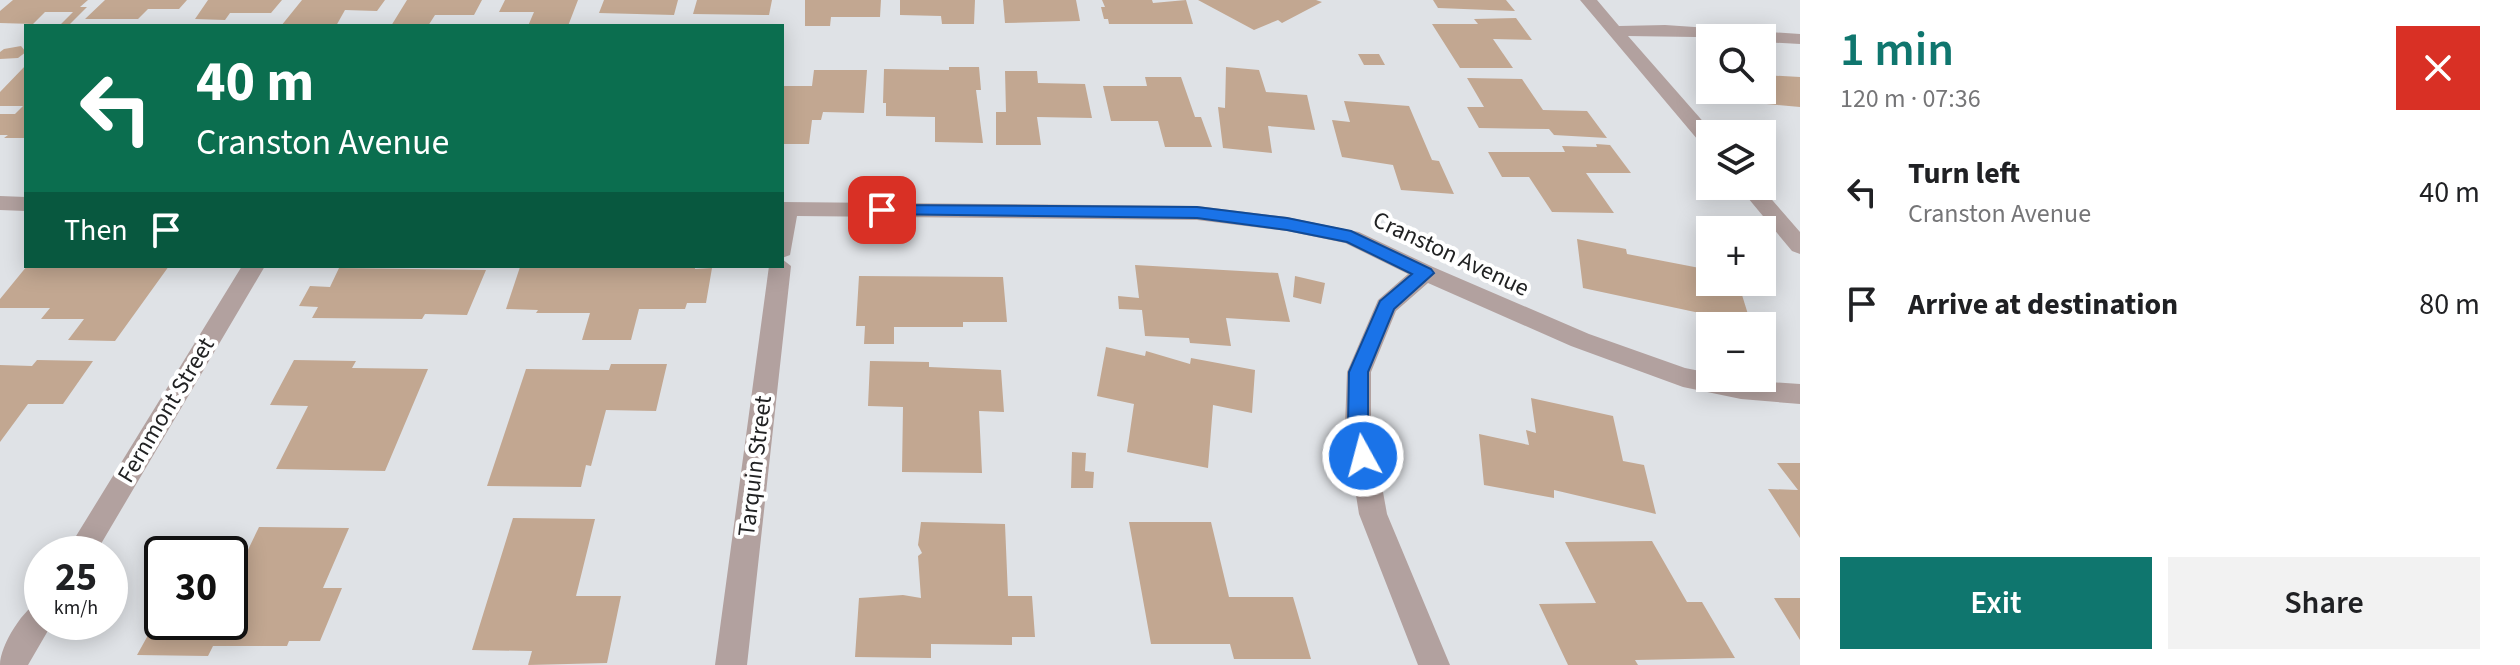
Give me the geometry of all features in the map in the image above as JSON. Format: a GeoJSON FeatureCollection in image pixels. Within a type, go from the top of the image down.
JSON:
{"type":"FeatureCollection","features":[{"type":"Feature","properties":{"kind":"street"},"geometry":{"type":"LineString","coordinates":[[1588,0],[1696,126]]}},
{"type":"Feature","properties":{"kind":"street"},"geometry":{"type":"LineString","coordinates":[[1615,31],[1665,30],[1800,39]]}},
{"type":"Feature","properties":{"kind":"street"},"geometry":{"type":"LineString","coordinates":[[1760,200],[1800,246]]}},
{"type":"Feature","properties":{"kind":"street"},"geometry":{"type":"LineString","coordinates":[[0,203],[24,204]]}},
{"type":"Feature","properties":{"kind":"street","name":"Cranston Avenue"},"geometry":{"type":"LineString","coordinates":[[784,209],[1197,213],[1287,224],[1351,237],[1425,273],[1580,340],[1683,377],[1741,389],[1800,394]]}},
{"type":"Feature","properties":{"kind":"street","name":"Fernmont Street"},"geometry":{"type":"LineString","coordinates":[[90,536],[253,268]]}},
{"type":"Feature","properties":{"kind":"street","name":"Tarquin Street"},"geometry":{"type":"LineString","coordinates":[[731,665],[780,268]]}},
{"type":"Feature","properties":{"kind":"street"},"geometry":{"type":"LineString","coordinates":[[1425,273],[1386,306],[1359,372],[1358,426],[1373,514],[1434,665]]}},
{"type":"Feature","properties":{"kind":"street"},"geometry":{"type":"LineString","coordinates":[[11,665],[26,640]]}},
{"type":"Feature","properties":{"kind":"building"},"geometry":{"type":"Polygon","coordinates":[[[13,0],[88,0],[80,7],[87,7],[70,24],[61,24],[73,12],[45,12],[33,24],[0,23],[0,11],[13,0]]]}},
{"type":"Feature","properties":{"kind":"building"},"geometry":{"type":"Polygon","coordinates":[[[105,0],[187,0],[179,9],[148,9],[138,19],[85,19],[105,0]]]}},
{"type":"Feature","properties":{"kind":"building"},"geometry":{"type":"Polygon","coordinates":[[[208,0],[282,0],[271,13],[230,13],[225,20],[195,19],[208,0]]]}},
{"type":"Feature","properties":{"kind":"building"},"geometry":{"type":"Polygon","coordinates":[[[302,0],[385,0],[377,11],[345,10],[337,24],[283,24],[302,0]]]}},
{"type":"Feature","properties":{"kind":"building"},"geometry":{"type":"Polygon","coordinates":[[[407,0],[482,0],[474,15],[435,15],[429,24],[392,24],[407,0]]]}},
{"type":"Feature","properties":{"kind":"building"},"geometry":{"type":"Polygon","coordinates":[[[505,0],[578,0],[569,24],[529,24],[534,12],[499,12],[505,0]]]}},
{"type":"Feature","properties":{"kind":"building"},"geometry":{"type":"Polygon","coordinates":[[[604,0],[678,0],[674,15],[599,13],[604,0]]]}},
{"type":"Feature","properties":{"kind":"building"},"geometry":{"type":"Polygon","coordinates":[[[697,0],[772,0],[769,15],[693,14],[697,0]]]}},
{"type":"Feature","properties":{"kind":"building"},"geometry":{"type":"Polygon","coordinates":[[[805,0],[881,0],[880,17],[831,17],[830,26],[805,26],[805,0]]]}},
{"type":"Feature","properties":{"kind":"building"},"geometry":{"type":"Polygon","coordinates":[[[900,0],[975,0],[974,24],[942,24],[941,16],[900,15],[900,0]]]}},
{"type":"Feature","properties":{"kind":"building"},"geometry":{"type":"Polygon","coordinates":[[[1003,0],[1076,0],[1080,21],[1005,23],[1003,0]]]}},
{"type":"Feature","properties":{"kind":"building"},"geometry":{"type":"Polygon","coordinates":[[[1102,0],[1152,0],[1153,3],[1186,0],[1193,24],[1109,24],[1108,19],[1104,19],[1102,0]]]}},
{"type":"Feature","properties":{"kind":"building"},"geometry":{"type":"Polygon","coordinates":[[[1198,0],[1322,2],[1282,23],[1278,20],[1254,30],[1198,0]]]}},
{"type":"Feature","properties":{"kind":"building"},"geometry":{"type":"Polygon","coordinates":[[[1433,0],[1506,0],[1515,11],[1438,8],[1433,0]]]}},
{"type":"Feature","properties":{"kind":"building"},"geometry":{"type":"Polygon","coordinates":[[[1516,18],[1532,40],[1493,39],[1513,68],[1460,68],[1432,24],[1478,24],[1474,19],[1516,18]]]}},
{"type":"Feature","properties":{"kind":"building"},"geometry":{"type":"Polygon","coordinates":[[[21,46],[24,54],[18,58],[0,59],[0,52],[21,46]]]}},
{"type":"Feature","properties":{"kind":"building"},"geometry":{"type":"Polygon","coordinates":[[[1358,54],[1379,54],[1385,65],[1364,65],[1358,54]]]}},
{"type":"Feature","properties":{"kind":"building"},"geometry":{"type":"Polygon","coordinates":[[[24,67],[24,138],[4,138],[8,135],[0,135],[0,114],[15,114],[23,106],[0,106],[0,92],[24,67]]]}},
{"type":"Feature","properties":{"kind":"building"},"geometry":{"type":"Polygon","coordinates":[[[949,67],[979,67],[981,90],[976,90],[983,143],[935,142],[935,117],[886,116],[886,103],[883,103],[884,69],[949,70],[949,67]]]}},
{"type":"Feature","properties":{"kind":"building"},"geometry":{"type":"Polygon","coordinates":[[[1226,67],[1259,70],[1266,92],[1307,95],[1315,130],[1268,126],[1272,153],[1223,148],[1218,107],[1225,108],[1226,67]]]}},
{"type":"Feature","properties":{"kind":"building"},"geometry":{"type":"Polygon","coordinates":[[[814,70],[867,70],[864,113],[823,112],[821,120],[812,120],[809,144],[784,144],[784,86],[812,86],[814,70]]]}},
{"type":"Feature","properties":{"kind":"building"},"geometry":{"type":"Polygon","coordinates":[[[1005,71],[1037,71],[1038,83],[1085,84],[1092,118],[1037,117],[1041,145],[996,145],[996,112],[1006,112],[1005,71]]]}},
{"type":"Feature","properties":{"kind":"building"},"geometry":{"type":"Polygon","coordinates":[[[1776,76],[1800,77],[1800,107],[1767,104],[1776,104],[1776,76]]]}},
{"type":"Feature","properties":{"kind":"building"},"geometry":{"type":"Polygon","coordinates":[[[1145,77],[1181,77],[1195,117],[1201,117],[1212,147],[1165,147],[1158,121],[1111,121],[1103,86],[1147,86],[1145,77]]]}},
{"type":"Feature","properties":{"kind":"building"},"geometry":{"type":"Polygon","coordinates":[[[1467,78],[1522,79],[1543,110],[1587,111],[1607,138],[1554,135],[1549,129],[1479,128],[1467,107],[1484,107],[1467,78]]]}},
{"type":"Feature","properties":{"kind":"building"},"geometry":{"type":"Polygon","coordinates":[[[1344,101],[1409,106],[1432,160],[1439,161],[1454,194],[1401,190],[1393,165],[1342,157],[1332,120],[1350,122],[1344,101]]]}},
{"type":"Feature","properties":{"kind":"building"},"geometry":{"type":"Polygon","coordinates":[[[1596,144],[1610,145],[1631,173],[1586,173],[1614,213],[1552,212],[1529,177],[1502,177],[1488,152],[1565,152],[1562,146],[1597,147],[1596,144]]]}},
{"type":"Feature","properties":{"kind":"building"},"geometry":{"type":"Polygon","coordinates":[[[1577,239],[1626,249],[1627,254],[1696,267],[1696,296],[1742,296],[1747,312],[1696,312],[1583,288],[1577,239]]]}},
{"type":"Feature","properties":{"kind":"building"},"geometry":{"type":"Polygon","coordinates":[[[1135,265],[1278,273],[1290,322],[1226,318],[1231,346],[1190,343],[1189,338],[1145,336],[1142,310],[1119,309],[1118,296],[1139,298],[1135,265]]]}},
{"type":"Feature","properties":{"kind":"building"},"geometry":{"type":"Polygon","coordinates":[[[25,268],[168,268],[115,341],[68,340],[84,319],[41,319],[50,308],[0,308],[0,299],[25,268]]]}},
{"type":"Feature","properties":{"kind":"building"},"geometry":{"type":"Polygon","coordinates":[[[339,268],[486,270],[467,315],[425,314],[422,319],[312,318],[318,307],[299,306],[310,286],[330,287],[339,268]]]}},
{"type":"Feature","properties":{"kind":"building"},"geometry":{"type":"Polygon","coordinates":[[[520,268],[712,268],[706,303],[687,303],[685,309],[639,309],[631,340],[582,340],[590,313],[536,313],[538,310],[506,309],[520,268]]]}},
{"type":"Feature","properties":{"kind":"building"},"geometry":{"type":"Polygon","coordinates":[[[859,276],[1003,277],[1007,322],[963,322],[963,327],[894,327],[894,344],[864,344],[865,326],[856,326],[859,276]]]}},
{"type":"Feature","properties":{"kind":"building"},"geometry":{"type":"Polygon","coordinates":[[[1295,276],[1325,283],[1321,304],[1293,297],[1295,276]]]}},
{"type":"Feature","properties":{"kind":"building"},"geometry":{"type":"Polygon","coordinates":[[[1106,347],[1145,356],[1146,351],[1190,364],[1191,358],[1255,370],[1252,413],[1213,405],[1208,468],[1127,452],[1134,404],[1097,396],[1106,347]]]}},
{"type":"Feature","properties":{"kind":"building"},"geometry":{"type":"Polygon","coordinates":[[[37,360],[93,361],[63,404],[28,404],[0,442],[0,365],[32,366],[37,360]]]}},
{"type":"Feature","properties":{"kind":"building"},"geometry":{"type":"Polygon","coordinates":[[[294,360],[356,361],[352,368],[428,369],[385,471],[276,469],[308,406],[270,405],[294,360]]]}},
{"type":"Feature","properties":{"kind":"building"},"geometry":{"type":"Polygon","coordinates":[[[870,361],[929,362],[929,367],[1001,370],[1004,412],[979,411],[982,473],[902,472],[903,407],[868,406],[870,361]]]}},
{"type":"Feature","properties":{"kind":"building"},"geometry":{"type":"Polygon","coordinates":[[[611,364],[667,364],[656,411],[606,410],[591,466],[586,465],[581,487],[487,486],[526,369],[609,370],[611,364]]]}},
{"type":"Feature","properties":{"kind":"building"},"geometry":{"type":"Polygon","coordinates":[[[1531,398],[1613,416],[1623,461],[1644,465],[1656,514],[1554,490],[1554,498],[1484,485],[1479,434],[1529,445],[1526,430],[1536,433],[1531,398]]]}},
{"type":"Feature","properties":{"kind":"building"},"geometry":{"type":"Polygon","coordinates":[[[1072,452],[1086,453],[1085,471],[1094,472],[1093,488],[1071,488],[1072,452]]]}},
{"type":"Feature","properties":{"kind":"building"},"geometry":{"type":"Polygon","coordinates":[[[1777,463],[1800,463],[1800,538],[1768,489],[1798,490],[1777,463]]]}},
{"type":"Feature","properties":{"kind":"building"},"geometry":{"type":"Polygon","coordinates":[[[513,518],[595,519],[576,596],[621,596],[607,663],[528,665],[532,651],[472,650],[513,518]]]}},
{"type":"Feature","properties":{"kind":"building"},"geometry":{"type":"Polygon","coordinates":[[[921,522],[1005,524],[1008,596],[1032,596],[1035,637],[1012,637],[1012,645],[931,644],[931,658],[855,657],[859,598],[903,595],[921,598],[918,556],[922,553],[918,545],[921,522]]]}},
{"type":"Feature","properties":{"kind":"building"},"geometry":{"type":"Polygon","coordinates":[[[1129,522],[1211,522],[1229,597],[1293,597],[1311,659],[1234,659],[1230,644],[1151,644],[1129,522]]]}},
{"type":"Feature","properties":{"kind":"building"},"geometry":{"type":"Polygon","coordinates":[[[259,527],[349,528],[323,588],[342,588],[320,641],[289,641],[287,646],[213,646],[208,656],[137,655],[145,640],[248,640],[248,550],[259,527]]]}},
{"type":"Feature","properties":{"kind":"building"},"geometry":{"type":"Polygon","coordinates":[[[1652,541],[1687,602],[1702,602],[1735,658],[1635,660],[1638,665],[1568,665],[1539,604],[1596,603],[1565,542],[1652,541]]]}},
{"type":"Feature","properties":{"kind":"building"},"geometry":{"type":"Polygon","coordinates":[[[1774,598],[1800,598],[1800,640],[1774,598]]]}},
{"type":"Feature","properties":{"kind":"route"},"geometry":{"type":"LineString","coordinates":[[882,210],[1197,213],[1287,224],[1351,237],[1425,273],[1386,306],[1359,372],[1358,426],[1363,456]]}}]}
